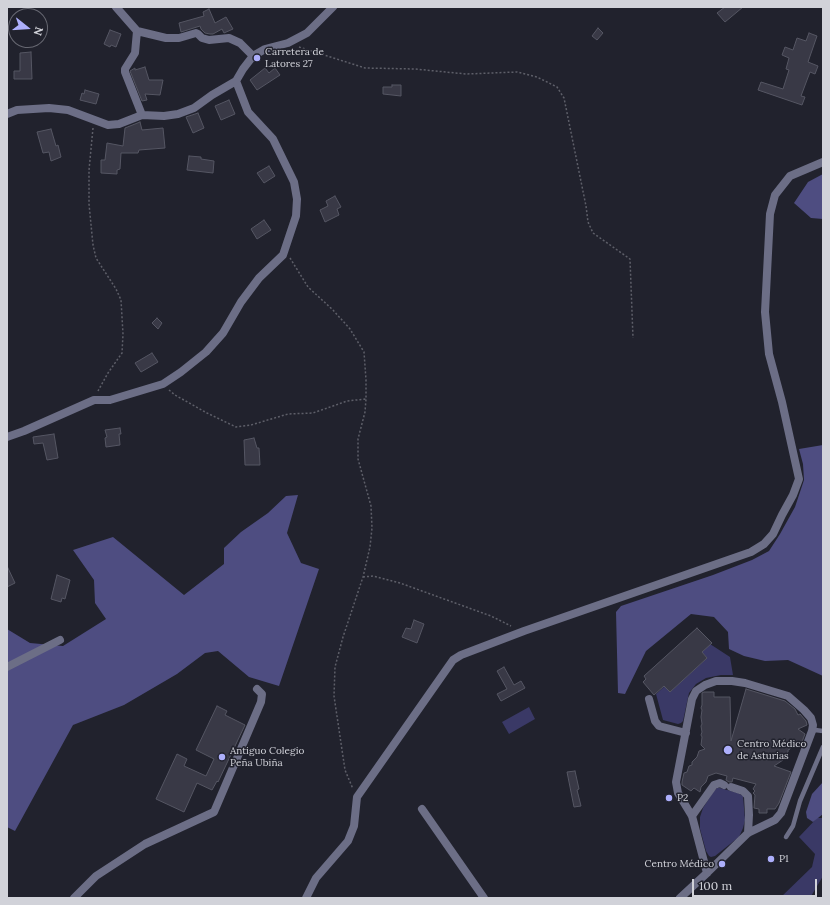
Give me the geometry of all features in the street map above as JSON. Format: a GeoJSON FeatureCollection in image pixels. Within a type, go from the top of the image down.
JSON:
{"type":"FeatureCollection","features":[{"type":"Feature","properties":{"kind":"street"},"geometry":{"type":"LineString","coordinates":[[116,7],[137,31],[166,38],[179,38],[196,33],[202,38],[209,40],[229,38],[240,43],[253,56]]}},
{"type":"Feature","properties":{"kind":"street"},"geometry":{"type":"LineString","coordinates":[[7,114],[17,110],[49,108],[68,110],[108,125],[119,124],[142,115],[164,116],[178,114],[194,108],[212,95],[236,81],[253,56],[265,49],[288,43],[307,34],[333,7]]}},
{"type":"Feature","properties":{"kind":"street"},"geometry":{"type":"LineString","coordinates":[[137,31],[135,53],[125,72],[142,115]]}},
{"type":"Feature","properties":{"kind":"street"},"geometry":{"type":"LineString","coordinates":[[7,437],[94,400],[110,400],[163,384],[206,352],[223,333],[259,278],[283,255],[296,216],[297,198],[294,182],[273,139],[248,112],[236,81]]}},
{"type":"Feature","properties":{"kind":"street"},"geometry":{"type":"LineString","coordinates":[[306,898],[316,878],[348,841],[354,826],[357,797],[453,660],[461,655],[524,631],[751,552],[764,544],[773,534],[793,495],[799,479],[784,409],[769,354],[765,312],[770,214],[775,195],[790,176],[823,162]]}},
{"type":"Feature","properties":{"kind":"street"},"geometry":{"type":"LineString","coordinates":[[7,667],[60,640]]}},
{"type":"Feature","properties":{"kind":"street"},"geometry":{"type":"LineString","coordinates":[[680,898],[707,873],[748,833],[775,820],[781,813],[812,731],[813,724],[811,718],[788,696],[745,683],[732,681],[716,682],[705,685],[696,691],[692,699],[676,782],[678,793],[692,816],[707,873]]}},
{"type":"Feature","properties":{"kind":"street"},"geometry":{"type":"LineString","coordinates":[[74,898],[96,876],[145,844],[214,812],[261,702],[262,694],[257,689]]}},
{"type":"Feature","properties":{"kind":"street"},"geometry":{"type":"LineString","coordinates":[[649,699],[655,721],[659,726],[686,733]]}},
{"type":"Feature","properties":{"kind":"street"},"geometry":{"type":"LineString","coordinates":[[692,816],[714,785],[720,783],[743,791],[748,796],[748,833]]}},
{"type":"Feature","properties":{"kind":"street"},"geometry":{"type":"LineString","coordinates":[[422,808],[484,898]]}},
{"type":"Feature","properties":{"kind":"lane"},"geometry":{"type":"LineString","coordinates":[[812,731],[823,731]]}},
{"type":"Feature","properties":{"kind":"lane"},"geometry":{"type":"LineString","coordinates":[[786,837],[794,826],[800,801],[823,747]]}},
{"type":"Feature","properties":{"kind":"path"},"geometry":{"type":"LineString","coordinates":[[288,43],[365,68],[415,69],[466,74],[517,72],[537,77],[557,87],[564,98],[588,222],[593,233],[630,259],[633,338]]}},
{"type":"Feature","properties":{"kind":"path"},"geometry":{"type":"LineString","coordinates":[[93,119],[89,170],[89,204],[93,245],[96,258],[116,289],[121,300],[123,334],[122,353],[108,373],[94,400]]}},
{"type":"Feature","properties":{"kind":"path"},"geometry":{"type":"LineString","coordinates":[[283,255],[290,259],[308,287],[333,310],[350,329],[364,352],[366,399],[358,439],[358,459],[371,506],[372,528],[370,547],[335,667],[334,696],[346,770],[357,797]]}},
{"type":"Feature","properties":{"kind":"path"},"geometry":{"type":"LineString","coordinates":[[163,384],[175,395],[207,413],[236,426],[252,425],[288,414],[313,413],[347,401],[366,399]]}},
{"type":"Feature","properties":{"kind":"path"},"geometry":{"type":"LineString","coordinates":[[362,577],[373,576],[400,583],[490,616],[516,629],[524,631]]}},
{"type":"Feature","properties":{"kind":"shaded area"},"geometry":{"type":"Polygon","coordinates":[[[823,174],[823,219],[811,218],[794,203],[808,182],[823,174]]]}},
{"type":"Feature","properties":{"kind":"shaded area"},"geometry":{"type":"Polygon","coordinates":[[[823,445],[823,676],[788,660],[765,661],[744,656],[729,649],[728,632],[714,617],[691,614],[646,651],[625,694],[618,693],[616,612],[621,606],[713,575],[752,560],[769,551],[795,507],[804,480],[803,464],[799,449],[823,445]]]}},
{"type":"Feature","properties":{"kind":"shaded area"},"geometry":{"type":"Polygon","coordinates":[[[298,495],[287,533],[301,563],[319,569],[279,686],[249,677],[218,651],[205,653],[177,674],[124,705],[73,725],[15,831],[7,827],[7,629],[30,643],[63,646],[106,619],[95,603],[94,580],[73,550],[113,537],[184,595],[224,564],[224,548],[241,532],[268,513],[286,496],[298,495]]]}},
{"type":"Feature","properties":{"kind":"shaded area"},"geometry":{"type":"Polygon","coordinates":[[[710,644],[730,657],[733,675],[721,675],[706,678],[696,684],[689,693],[683,721],[678,724],[663,720],[656,694],[665,686],[670,692],[707,658],[702,652],[710,644]]]}},
{"type":"Feature","properties":{"kind":"shaded area"},"geometry":{"type":"Polygon","coordinates":[[[529,707],[535,719],[509,734],[502,722],[529,707]]]}},
{"type":"Feature","properties":{"kind":"shaded area"},"geometry":{"type":"Polygon","coordinates":[[[823,782],[823,814],[813,822],[807,818],[806,812],[812,794],[823,782]]]}},
{"type":"Feature","properties":{"kind":"shaded area"},"geometry":{"type":"Polygon","coordinates":[[[717,788],[738,793],[743,796],[745,820],[739,837],[715,856],[711,857],[706,851],[700,829],[700,817],[703,808],[717,788]]]}},
{"type":"Feature","properties":{"kind":"shaded area"},"geometry":{"type":"Polygon","coordinates":[[[817,818],[823,818],[823,876],[810,898],[780,898],[812,867],[815,854],[799,837],[817,818]]]}},
{"type":"Feature","properties":{"kind":"building"},"geometry":{"type":"Polygon","coordinates":[[[725,7],[743,7],[725,22],[717,13],[725,7]]]}},
{"type":"Feature","properties":{"kind":"building"},"geometry":{"type":"Polygon","coordinates":[[[209,9],[215,23],[226,17],[233,29],[224,33],[222,29],[210,34],[205,33],[200,26],[181,32],[179,23],[204,16],[203,12],[209,9]]]}},
{"type":"Feature","properties":{"kind":"building"},"geometry":{"type":"Polygon","coordinates":[[[598,28],[603,33],[597,40],[592,36],[598,28]]]}},
{"type":"Feature","properties":{"kind":"building"},"geometry":{"type":"Polygon","coordinates":[[[110,30],[121,34],[116,47],[111,45],[110,47],[104,44],[110,30]]]}},
{"type":"Feature","properties":{"kind":"building"},"geometry":{"type":"Polygon","coordinates":[[[809,33],[817,36],[808,62],[818,66],[815,74],[810,72],[801,96],[805,97],[802,105],[758,90],[761,82],[783,89],[789,70],[786,69],[789,58],[782,55],[785,47],[793,50],[797,38],[806,41],[809,33]]]}},
{"type":"Feature","properties":{"kind":"building"},"geometry":{"type":"Polygon","coordinates":[[[31,52],[32,79],[14,79],[14,71],[20,71],[20,53],[31,52]]]}},
{"type":"Feature","properties":{"kind":"building"},"geometry":{"type":"Polygon","coordinates":[[[145,67],[149,80],[163,80],[160,95],[145,94],[147,100],[142,101],[130,71],[135,68],[135,70],[145,67]]]}},
{"type":"Feature","properties":{"kind":"building"},"geometry":{"type":"Polygon","coordinates":[[[265,68],[269,73],[275,68],[280,75],[257,90],[250,80],[265,68]]]}},
{"type":"Feature","properties":{"kind":"building"},"geometry":{"type":"Polygon","coordinates":[[[392,85],[401,85],[401,96],[383,94],[383,87],[392,87],[392,85]]]}},
{"type":"Feature","properties":{"kind":"building"},"geometry":{"type":"Polygon","coordinates":[[[85,90],[99,94],[96,104],[80,100],[82,93],[84,94],[85,90]]]}},
{"type":"Feature","properties":{"kind":"building"},"geometry":{"type":"Polygon","coordinates":[[[229,100],[235,114],[221,120],[215,106],[229,100]]]}},
{"type":"Feature","properties":{"kind":"building"},"geometry":{"type":"Polygon","coordinates":[[[198,113],[204,128],[193,133],[186,117],[198,113]]]}},
{"type":"Feature","properties":{"kind":"building"},"geometry":{"type":"Polygon","coordinates":[[[140,122],[142,130],[163,128],[165,148],[139,150],[138,153],[121,153],[120,169],[117,170],[117,174],[101,173],[101,160],[105,160],[107,143],[123,146],[125,128],[140,122]]]}},
{"type":"Feature","properties":{"kind":"building"},"geometry":{"type":"Polygon","coordinates":[[[51,129],[56,146],[58,145],[61,157],[51,161],[49,152],[43,153],[37,132],[51,129]]]}},
{"type":"Feature","properties":{"kind":"building"},"geometry":{"type":"Polygon","coordinates":[[[189,156],[201,157],[201,159],[214,161],[213,173],[187,170],[189,156]]]}},
{"type":"Feature","properties":{"kind":"building"},"geometry":{"type":"Polygon","coordinates":[[[269,166],[275,176],[264,183],[257,173],[269,166]]]}},
{"type":"Feature","properties":{"kind":"building"},"geometry":{"type":"Polygon","coordinates":[[[335,196],[341,207],[337,209],[339,215],[325,222],[320,210],[328,206],[326,201],[335,196]]]}},
{"type":"Feature","properties":{"kind":"building"},"geometry":{"type":"Polygon","coordinates":[[[264,220],[271,230],[257,239],[251,229],[264,220]]]}},
{"type":"Feature","properties":{"kind":"building"},"geometry":{"type":"Polygon","coordinates":[[[157,318],[162,323],[158,329],[152,323],[157,318]]]}},
{"type":"Feature","properties":{"kind":"building"},"geometry":{"type":"Polygon","coordinates":[[[152,353],[158,362],[141,372],[135,363],[152,353]]]}},
{"type":"Feature","properties":{"kind":"building"},"geometry":{"type":"Polygon","coordinates":[[[120,428],[120,445],[106,447],[105,438],[107,437],[105,430],[120,428]]]}},
{"type":"Feature","properties":{"kind":"building"},"geometry":{"type":"Polygon","coordinates":[[[54,434],[58,458],[47,460],[43,443],[34,444],[33,437],[54,434]]]}},
{"type":"Feature","properties":{"kind":"building"},"geometry":{"type":"Polygon","coordinates":[[[254,438],[257,448],[259,448],[260,465],[245,465],[244,440],[254,438]]]}},
{"type":"Feature","properties":{"kind":"building"},"geometry":{"type":"Polygon","coordinates":[[[7,566],[15,583],[7,587],[7,566]]]}},
{"type":"Feature","properties":{"kind":"building"},"geometry":{"type":"Polygon","coordinates":[[[57,575],[70,580],[65,599],[62,598],[61,602],[51,599],[57,575]]]}},
{"type":"Feature","properties":{"kind":"building"},"geometry":{"type":"Polygon","coordinates":[[[414,620],[424,624],[417,643],[402,637],[406,628],[411,629],[414,620]]]}},
{"type":"Feature","properties":{"kind":"building"},"geometry":{"type":"Polygon","coordinates":[[[697,628],[712,643],[702,652],[707,658],[670,692],[664,686],[654,695],[643,682],[646,679],[644,676],[697,628]]]}},
{"type":"Feature","properties":{"kind":"building"},"geometry":{"type":"Polygon","coordinates":[[[504,667],[514,685],[521,681],[525,688],[501,701],[497,694],[507,689],[497,671],[504,667]]]}},
{"type":"Feature","properties":{"kind":"building","name":"Centro Médico de Asturias"},"geometry":{"type":"Polygon","coordinates":[[[746,689],[785,701],[795,709],[798,715],[800,714],[806,721],[807,725],[798,729],[805,734],[800,747],[790,742],[790,749],[783,757],[783,760],[774,766],[791,772],[779,803],[775,809],[767,809],[767,813],[759,813],[759,809],[754,808],[755,795],[753,793],[755,791],[753,789],[756,784],[733,778],[732,782],[729,782],[726,780],[727,776],[716,773],[708,776],[706,782],[701,787],[700,792],[694,788],[691,791],[682,785],[684,773],[687,772],[689,766],[692,765],[692,762],[697,757],[699,751],[705,749],[701,745],[702,693],[714,692],[714,697],[730,697],[731,741],[746,689]]]}},
{"type":"Feature","properties":{"kind":"building","name":"Antiguo Colegio Peña Ubiña"},"geometry":{"type":"Polygon","coordinates":[[[217,706],[227,711],[225,715],[245,725],[218,782],[217,781],[212,790],[197,783],[184,812],[156,799],[177,754],[187,759],[184,766],[206,776],[214,759],[196,750],[217,706]]]}},
{"type":"Feature","properties":{"kind":"building"},"geometry":{"type":"Polygon","coordinates":[[[575,771],[579,789],[577,790],[581,806],[574,807],[567,772],[575,771]]]}},
{"type":"Feature","properties":{"kind":"place","name":"Carretera de Latores 27"},"geometry":{"type":"Point","coordinates":[257,58]}},
{"type":"Feature","properties":{"kind":"place","name":"Centro Médico de Asturias"},"geometry":{"type":"Point","coordinates":[728,750]}},
{"type":"Feature","properties":{"kind":"place","name":"Antiguo Colegio Peña Ubiña"},"geometry":{"type":"Point","coordinates":[222,757]}},
{"type":"Feature","properties":{"kind":"place","name":"P2"},"geometry":{"type":"Point","coordinates":[669,798]}},
{"type":"Feature","properties":{"kind":"place","name":"P1"},"geometry":{"type":"Point","coordinates":[771,859]}},
{"type":"Feature","properties":{"kind":"place","name":"Centro Médico"},"geometry":{"type":"Point","coordinates":[722,864]}}]}
